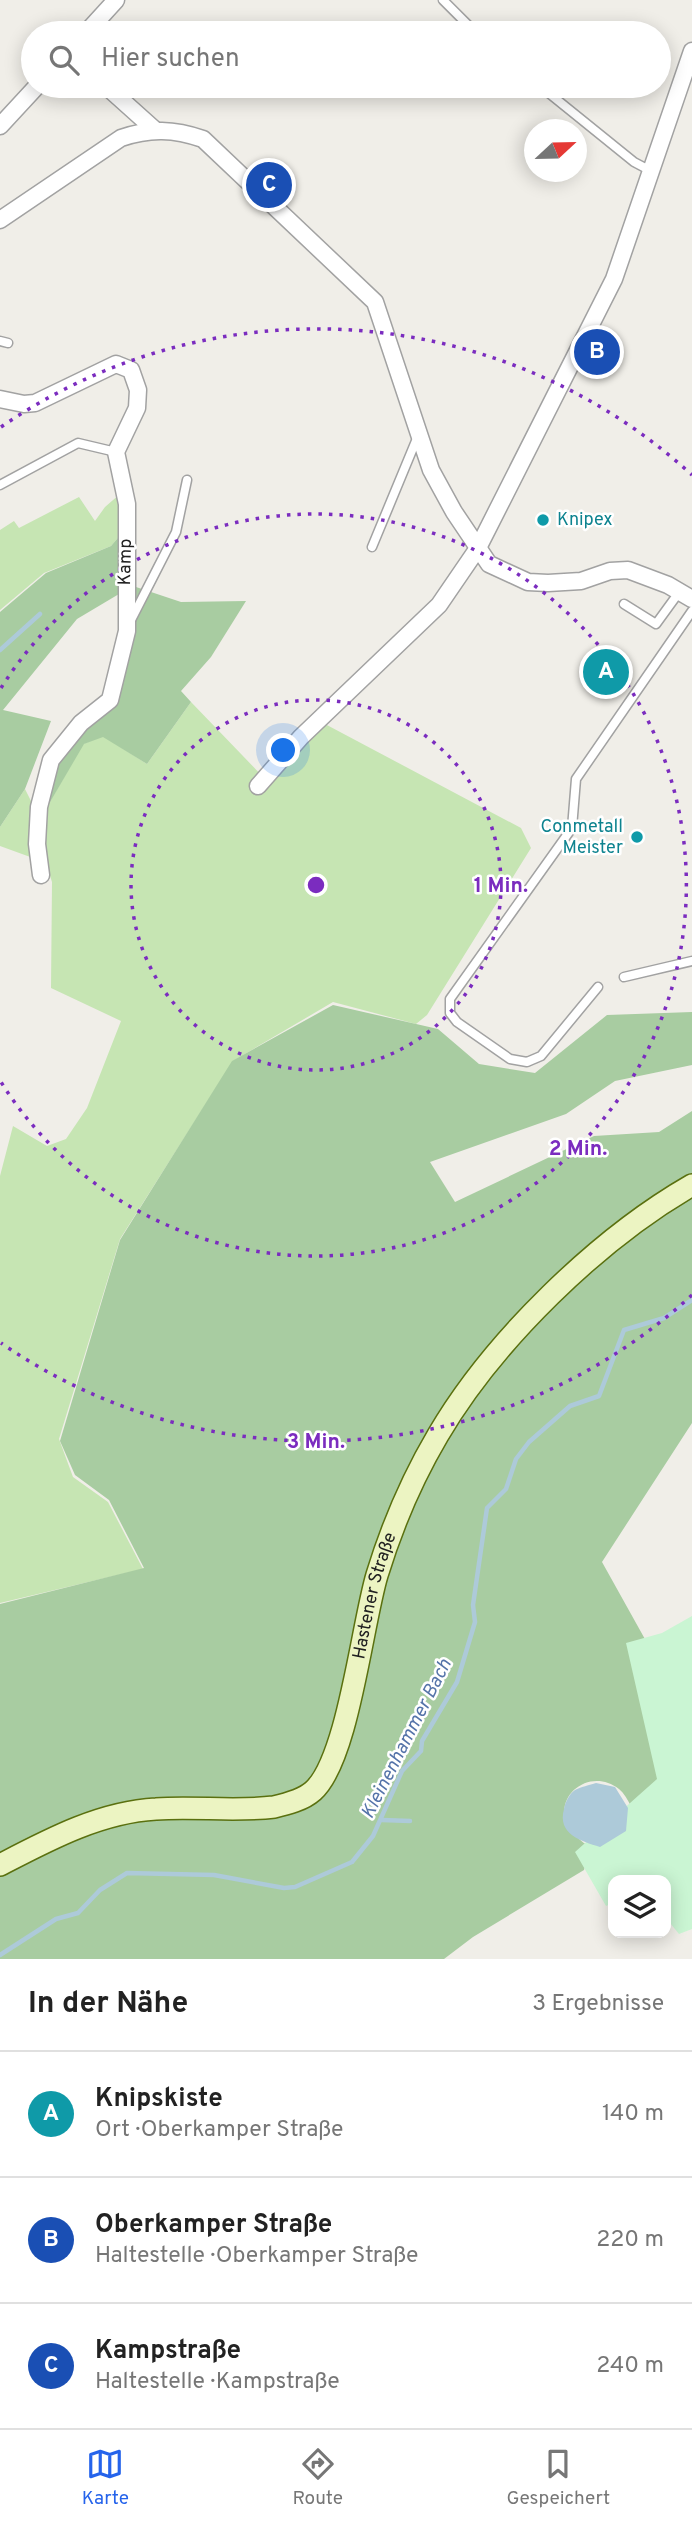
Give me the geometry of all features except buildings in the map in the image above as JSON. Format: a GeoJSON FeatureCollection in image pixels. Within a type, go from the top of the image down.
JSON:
{"type":"FeatureCollection","features":[{"type":"Feature","properties":{"kind":"main road","name":"Hastener Straße"},"geometry":{"type":"LineString","coordinates":[[0,1865],[71,1830],[127,1813],[153,1809],[274,1807],[292,1802],[313,1791],[327,1770],[338,1745],[365,1619],[392,1531],[409,1489],[438,1434],[473,1381],[519,1328],[639,1219],[692,1185]]}},
{"type":"Feature","properties":{"kind":"street"},"geometry":{"type":"LineString","coordinates":[[97,21],[116,0]]}},
{"type":"Feature","properties":{"kind":"street"},"geometry":{"type":"LineString","coordinates":[[258,786],[301,737],[439,605],[478,548],[614,279],[692,51]]}},
{"type":"Feature","properties":{"kind":"street"},"geometry":{"type":"LineString","coordinates":[[0,126],[26,98]]}},
{"type":"Feature","properties":{"kind":"street"},"geometry":{"type":"LineString","coordinates":[[119,98],[155,130]]}},
{"type":"Feature","properties":{"kind":"street"},"geometry":{"type":"LineString","coordinates":[[0,220],[104,148],[137,132],[179,130],[203,139],[375,302],[431,470],[489,564],[528,582],[581,581],[619,569],[686,595]]}},
{"type":"Feature","properties":{"kind":"street"},"geometry":{"type":"LineString","coordinates":[[0,399],[24,404],[35,402],[107,366],[125,365],[135,378],[138,390],[136,408],[116,452]]}},
{"type":"Feature","properties":{"kind":"street","name":"Kamp"},"geometry":{"type":"LineString","coordinates":[[41,876],[37,844],[38,807],[51,760],[81,723],[110,700],[127,631],[127,504],[116,452]]}},
{"type":"Feature","properties":{"kind":"lane"},"geometry":{"type":"LineString","coordinates":[[443,0],[464,21]]}},
{"type":"Feature","properties":{"kind":"lane"},"geometry":{"type":"LineString","coordinates":[[555,98],[634,162],[652,172]]}},
{"type":"Feature","properties":{"kind":"lane"},"geometry":{"type":"LineString","coordinates":[[372,547],[419,433]]}},
{"type":"Feature","properties":{"kind":"lane"},"geometry":{"type":"LineString","coordinates":[[0,485],[78,443],[116,452]]}},
{"type":"Feature","properties":{"kind":"lane"},"geometry":{"type":"LineString","coordinates":[[127,631],[176,533],[187,480]]}},
{"type":"Feature","properties":{"kind":"lane"},"geometry":{"type":"LineString","coordinates":[[624,604],[656,624],[686,595]]}},
{"type":"Feature","properties":{"kind":"lane"},"geometry":{"type":"LineString","coordinates":[[597,987],[541,1056],[527,1062],[510,1059],[457,1022],[450,1013],[450,999],[572,828],[576,779],[692,611]]}},
{"type":"Feature","properties":{"kind":"lane"},"geometry":{"type":"LineString","coordinates":[[624,977],[692,961]]}},
{"type":"Feature","properties":{"kind":"green space"},"geometry":{"type":"Polygon","coordinates":[[[120,494],[123,532],[111,546],[44,573],[0,610],[0,530],[14,521],[19,528],[79,497],[95,521],[105,507],[120,494]]]}},
{"type":"Feature","properties":{"kind":"green space"},"geometry":{"type":"Polygon","coordinates":[[[123,532],[119,594],[77,619],[3,710],[51,721],[25,789],[0,827],[0,612],[46,573],[111,546],[123,532]]]}},
{"type":"Feature","properties":{"kind":"green space"},"geometry":{"type":"Polygon","coordinates":[[[130,585],[181,602],[246,601],[211,657],[181,691],[191,702],[147,764],[103,737],[84,744],[39,821],[60,750],[112,703],[130,585]]]}},
{"type":"Feature","properties":{"kind":"green space"},"geometry":{"type":"Polygon","coordinates":[[[191,702],[268,782],[325,724],[521,828],[531,848],[427,1015],[416,1024],[333,1002],[233,1061],[120,1239],[59,1439],[73,1477],[108,1502],[143,1569],[0,1603],[0,1176],[13,1126],[47,1146],[66,1139],[87,1108],[121,1021],[51,988],[52,882],[42,851],[39,821],[83,744],[103,736],[147,764],[191,702]]]}},
{"type":"Feature","properties":{"kind":"green space"},"geometry":{"type":"Polygon","coordinates":[[[25,789],[34,807],[33,858],[0,846],[0,827],[25,789]]]}},
{"type":"Feature","properties":{"kind":"green space"},"geometry":{"type":"Polygon","coordinates":[[[333,1005],[438,1029],[479,1064],[535,1073],[607,1015],[692,1012],[692,1065],[615,1081],[566,1114],[430,1162],[455,1202],[594,1136],[659,1132],[692,1111],[692,1423],[602,1562],[675,1693],[668,1759],[641,1828],[623,1793],[605,1782],[592,1781],[579,1786],[570,1794],[565,1806],[566,1819],[573,1833],[590,1847],[584,1870],[473,1937],[444,1959],[0,1959],[0,1604],[144,1568],[109,1500],[75,1475],[60,1441],[120,1240],[232,1061],[333,1005]]]}},
{"type":"Feature","properties":{"kind":"green space"},"geometry":{"type":"Polygon","coordinates":[[[692,1616],[692,1929],[679,1934],[671,1924],[671,1875],[608,1875],[606,1906],[575,1852],[657,1779],[626,1643],[662,1633],[692,1616]]]}},
{"type":"Feature","properties":{"kind":"water"},"geometry":{"type":"Polygon","coordinates":[[[596,1783],[615,1787],[628,1808],[626,1831],[600,1847],[572,1835],[564,1825],[563,1818],[569,1796],[580,1788],[596,1783]]]}},
{"type":"Feature","properties":{"kind":"waterway"},"geometry":{"type":"LineString","coordinates":[[0,650],[40,614]]}},
{"type":"Feature","properties":{"kind":"waterway","name":"Kleinenhammer Bach"},"geometry":{"type":"LineString","coordinates":[[0,1955],[56,1919],[78,1913],[100,1890],[127,1873],[214,1875],[284,1888],[295,1887],[352,1862],[373,1836],[402,1771],[421,1751],[422,1741],[457,1682],[475,1622],[473,1605],[487,1508],[506,1489],[516,1459],[529,1442],[570,1406],[599,1396],[624,1330],[664,1318],[692,1300]]}},
{"type":"Feature","properties":{"kind":"waterway"},"geometry":{"type":"LineString","coordinates":[[382,1820],[410,1821]]}},
{"type":"Feature","properties":{"kind":"place","name":"Kampstraße"},"geometry":{"type":"Point","coordinates":[269,185]}},
{"type":"Feature","properties":{"kind":"place","name":"Oberkamper Straße"},"geometry":{"type":"Point","coordinates":[597,352]}},
{"type":"Feature","properties":{"kind":"place","name":"Knipex"},"geometry":{"type":"Point","coordinates":[543,520]}},
{"type":"Feature","properties":{"kind":"place","name":"Knipskiste"},"geometry":{"type":"Point","coordinates":[606,672]}},
{"type":"Feature","properties":{"kind":"place","name":"Conmetall Meister"},"geometry":{"type":"Point","coordinates":[637,837]}}]}
